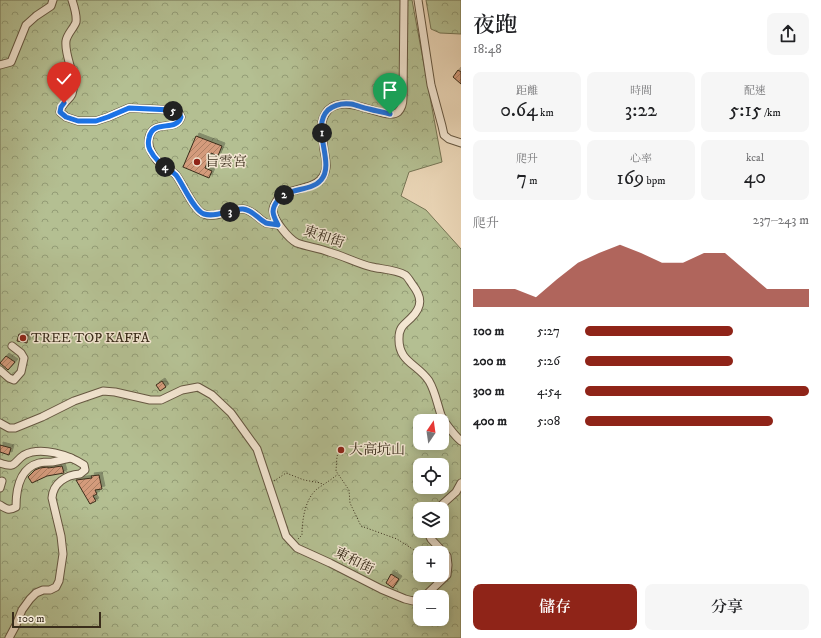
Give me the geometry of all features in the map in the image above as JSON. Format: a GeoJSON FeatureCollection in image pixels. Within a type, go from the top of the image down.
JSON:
{"type":"FeatureCollection","features":[{"type":"Feature","properties":{"kind":"street"},"geometry":{"type":"LineString","coordinates":[[0,65],[12,62],[26,25],[51,6],[54,0]]}},
{"type":"Feature","properties":{"kind":"street"},"geometry":{"type":"LineString","coordinates":[[72,0],[76,22],[69,32],[66,41],[73,82],[72,94],[61,107],[60,112],[66,117],[78,121],[96,121],[129,108],[171,110],[179,113],[181,117],[180,121],[176,124],[157,127],[149,136],[148,143],[150,151],[159,163],[175,174],[196,208],[203,214],[212,215],[243,209],[251,212],[267,223],[278,225],[273,210],[274,205],[280,197],[289,192],[314,185],[321,180],[324,174],[326,168],[321,123],[324,114],[328,110],[339,105],[352,104],[390,114],[398,112],[403,98],[404,0]]}},
{"type":"Feature","properties":{"kind":"street"},"geometry":{"type":"LineString","coordinates":[[418,0],[431,85],[444,135],[448,139],[461,143]]}},
{"type":"Feature","properties":{"kind":"street","name":"東和街"},"geometry":{"type":"LineString","coordinates":[[278,225],[296,242],[328,251],[371,267],[394,271],[405,275],[413,284],[419,295],[420,301],[417,311],[402,326],[399,334],[399,344],[402,354],[428,379],[441,416],[461,441]]}},
{"type":"Feature","properties":{"kind":"street"},"geometry":{"type":"LineString","coordinates":[[0,370],[9,378],[14,380],[21,372],[24,358],[21,353],[12,346]]}},
{"type":"Feature","properties":{"kind":"street","name":"東和街"},"geometry":{"type":"LineString","coordinates":[[0,423],[9,428],[15,428],[42,417],[74,401],[103,391],[115,392],[150,400],[161,400],[182,390],[198,387],[212,395],[231,413],[257,449],[266,471],[269,485],[286,536],[298,548],[381,589],[413,601]]}},
{"type":"Feature","properties":{"kind":"street"},"geometry":{"type":"LineString","coordinates":[[0,463],[7,465],[14,464],[24,455],[46,451],[72,458],[84,465],[85,470],[80,474],[67,476],[52,491],[52,498],[61,536],[62,554],[59,581],[56,587],[36,593],[30,599],[22,610],[9,638]]}},
{"type":"Feature","properties":{"kind":"street"},"geometry":{"type":"LineString","coordinates":[[0,505],[8,510],[16,507],[16,490],[25,472],[31,467],[39,463],[72,458]]}},
{"type":"Feature","properties":{"kind":"street"},"geometry":{"type":"LineString","coordinates":[[0,488],[2,480]]}},
{"type":"Feature","properties":{"kind":"street"},"geometry":{"type":"LineString","coordinates":[[445,502],[456,492],[461,483]]}},
{"type":"Feature","properties":{"kind":"street","name":"東和街"},"geometry":{"type":"LineString","coordinates":[[430,538],[447,556],[448,565],[447,574],[432,590]]}},
{"type":"Feature","properties":{"kind":"path"},"geometry":{"type":"LineString","coordinates":[[341,450],[336,456],[336,471],[349,490],[350,503],[361,526],[396,539],[413,549]]}},
{"type":"Feature","properties":{"kind":"path"},"geometry":{"type":"LineString","coordinates":[[269,485],[286,473],[304,480],[321,483],[323,485]]}},
{"type":"Feature","properties":{"kind":"path"},"geometry":{"type":"LineString","coordinates":[[293,543],[302,535],[304,513],[311,497],[316,490],[338,474]]}},
{"type":"Feature","properties":{"kind":"green space"},"geometry":{"type":"Polygon","coordinates":[[[0,0],[412,0],[442,162],[409,172],[401,196],[426,210],[461,249],[461,638],[0,638],[0,0]]]}},
{"type":"Feature","properties":{"kind":"green space"},"geometry":{"type":"Polygon","coordinates":[[[426,0],[461,0],[461,34],[440,33],[431,29],[426,0]]]}},
{"type":"Feature","properties":{"kind":"building"},"geometry":{"type":"Polygon","coordinates":[[[458,70],[461,72],[461,84],[453,77],[458,70]]]}},
{"type":"Feature","properties":{"kind":"building","name":"旨雲宮"},"geometry":{"type":"Polygon","coordinates":[[[196,136],[222,146],[218,156],[211,153],[205,168],[212,171],[209,178],[183,167],[196,136]]]}},
{"type":"Feature","properties":{"kind":"building","name":"TREE TOP KAFFA"},"geometry":{"type":"Polygon","coordinates":[[[19,334],[28,335],[27,343],[17,341],[19,334]]]}},
{"type":"Feature","properties":{"kind":"building"},"geometry":{"type":"Polygon","coordinates":[[[6,356],[15,362],[8,370],[0,363],[6,356]]]}},
{"type":"Feature","properties":{"kind":"building"},"geometry":{"type":"Polygon","coordinates":[[[162,381],[166,387],[160,391],[156,385],[162,381]]]}},
{"type":"Feature","properties":{"kind":"building"},"geometry":{"type":"Polygon","coordinates":[[[0,445],[11,448],[9,455],[0,452],[0,445]]]}},
{"type":"Feature","properties":{"kind":"building"},"geometry":{"type":"Polygon","coordinates":[[[62,466],[64,473],[47,476],[32,483],[28,477],[35,470],[40,468],[62,466]]]}},
{"type":"Feature","properties":{"kind":"building"},"geometry":{"type":"Polygon","coordinates":[[[99,475],[102,489],[95,490],[97,494],[93,496],[96,501],[90,504],[76,480],[92,478],[91,476],[99,475]]]}},
{"type":"Feature","properties":{"kind":"building"},"geometry":{"type":"Polygon","coordinates":[[[391,574],[399,579],[393,588],[386,583],[391,574]]]}},
{"type":"Feature","properties":{"kind":"place","name":"旨雲宮"},"geometry":{"type":"Point","coordinates":[197,162]}},
{"type":"Feature","properties":{"kind":"place","name":"TREE TOP KAFFA"},"geometry":{"type":"Point","coordinates":[23,338]}},
{"type":"Feature","properties":{"kind":"place","name":"大高坑山"},"geometry":{"type":"Point","coordinates":[341,450]}},
{"type":"Feature","properties":{"kind":"route"},"geometry":{"type":"LineString","coordinates":[[64,103],[60,112],[66,117],[78,121],[96,121],[129,108],[171,110],[179,113],[181,117],[180,121],[176,124],[157,127],[149,136],[148,143],[150,151],[159,163],[175,174],[190,196],[196,208],[203,214],[212,215],[243,209],[251,212],[267,223],[278,225],[273,210],[274,205],[280,197],[289,192],[314,185],[321,180],[326,168],[321,123],[324,114],[332,107],[352,104],[390,114]]}}]}
